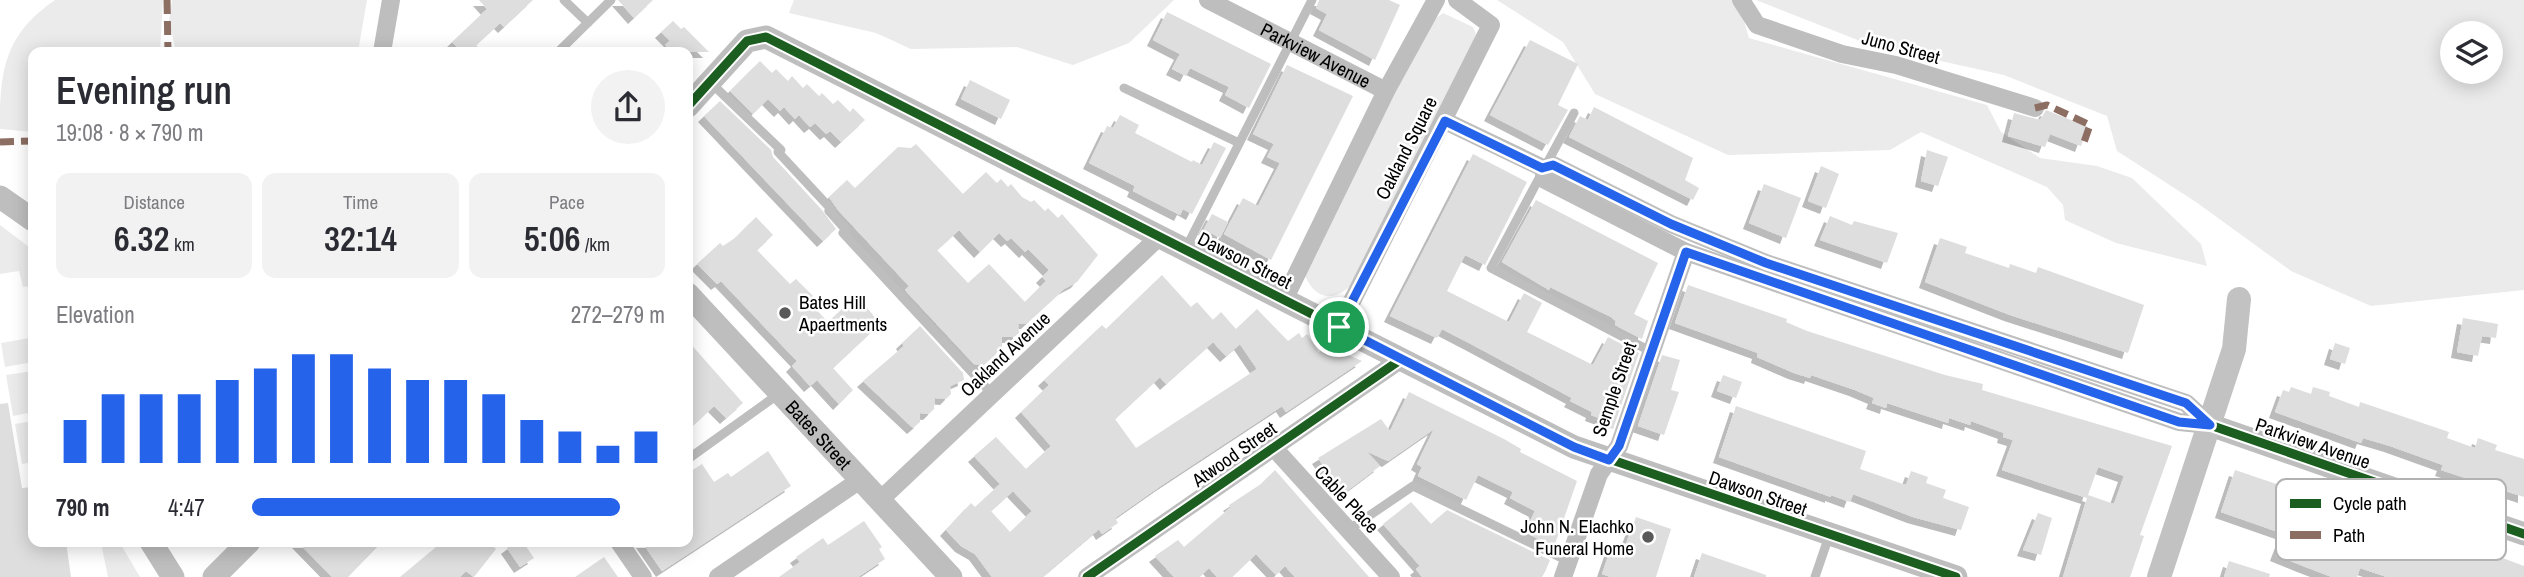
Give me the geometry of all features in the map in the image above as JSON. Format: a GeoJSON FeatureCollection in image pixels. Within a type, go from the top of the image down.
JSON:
{"type":"FeatureCollection","features":[{"type":"Feature","properties":{"kind":"main road"},"geometry":{"type":"LineString","coordinates":[[2159,577],[2234,349],[2239,299]]}},
{"type":"Feature","properties":{"kind":"street"},"geometry":{"type":"LineString","coordinates":[[383,47],[391,0]]}},
{"type":"Feature","properties":{"kind":"street","name":"Parkview Avenue"},"geometry":{"type":"LineString","coordinates":[[1208,0],[1386,91]]}},
{"type":"Feature","properties":{"kind":"street"},"geometry":{"type":"LineString","coordinates":[[1284,300],[1386,91],[1436,0]]}},
{"type":"Feature","properties":{"kind":"street","name":"Oakland Square"},"geometry":{"type":"LineString","coordinates":[[1339,327],[1491,25],[1457,0]]}},
{"type":"Feature","properties":{"kind":"street","name":"Juno Street"},"geometry":{"type":"LineString","coordinates":[[1741,0],[1757,25],[1842,54],[1896,65],[2035,108]]}},
{"type":"Feature","properties":{"kind":"street","name":"Dawson Street"},"geometry":{"type":"LineString","coordinates":[[711,83],[747,41],[766,37],[1574,447],[1956,577]]}},
{"type":"Feature","properties":{"kind":"street"},"geometry":{"type":"LineString","coordinates":[[693,101],[711,83]]}},
{"type":"Feature","properties":{"kind":"street","name":"Parkview Avenue"},"geometry":{"type":"LineString","coordinates":[[1445,121],[1542,168],[1553,165],[1763,271]]}},
{"type":"Feature","properties":{"kind":"street","name":"Parkview Avenue"},"geometry":{"type":"LineString","coordinates":[[1542,168],[1545,180],[1686,252],[1763,271],[1865,306],[1959,346],[2066,384],[2179,422],[2210,425],[2366,479]]}},
{"type":"Feature","properties":{"kind":"street"},"geometry":{"type":"LineString","coordinates":[[0,197],[28,217]]}},
{"type":"Feature","properties":{"kind":"street","name":"Oakland Avenue"},"geometry":{"type":"LineString","coordinates":[[879,501],[1159,237]]}},
{"type":"Feature","properties":{"kind":"street","name":"Semple Street"},"geometry":{"type":"LineString","coordinates":[[1566,569],[1599,474],[1619,446],[1686,252]]}},
{"type":"Feature","properties":{"kind":"street","name":"Bates Street"},"geometry":{"type":"LineString","coordinates":[[693,299],[951,577]]}},
{"type":"Feature","properties":{"kind":"street","name":"Parkview Avenue"},"geometry":{"type":"LineString","coordinates":[[1865,306],[1965,329],[2186,403],[2210,425]]}},
{"type":"Feature","properties":{"kind":"street","name":"Atwood Street"},"geometry":{"type":"LineString","coordinates":[[1087,577],[1400,360]]}},
{"type":"Feature","properties":{"kind":"street","name":"Cable Place"},"geometry":{"type":"LineString","coordinates":[[1274,448],[1391,577]]}},
{"type":"Feature","properties":{"kind":"street"},"geometry":{"type":"LineString","coordinates":[[718,577],[860,480]]}},
{"type":"Feature","properties":{"kind":"street","name":"Parkview Avenue"},"geometry":{"type":"LineString","coordinates":[[2506,528],[2524,534]]}},
{"type":"Feature","properties":{"kind":"street"},"geometry":{"type":"LineString","coordinates":[[154,547],[173,577]]}},
{"type":"Feature","properties":{"kind":"street"},"geometry":{"type":"LineString","coordinates":[[214,577],[244,547]]}},
{"type":"Feature","properties":{"kind":"street"},"geometry":{"type":"LineString","coordinates":[[622,547],[643,577]]}},
{"type":"Feature","properties":{"kind":"lane"},"geometry":{"type":"LineString","coordinates":[[564,0],[588,23]]}},
{"type":"Feature","properties":{"kind":"lane"},"geometry":{"type":"LineString","coordinates":[[563,47],[611,0]]}},
{"type":"Feature","properties":{"kind":"lane"},"geometry":{"type":"LineString","coordinates":[[1185,250],[1237,142],[1312,0]]}},
{"type":"Feature","properties":{"kind":"lane"},"geometry":{"type":"LineString","coordinates":[[711,83],[781,150],[778,152],[831,209],[829,211],[846,230],[843,233],[993,395]]}},
{"type":"Feature","properties":{"kind":"lane"},"geometry":{"type":"LineString","coordinates":[[1124,88],[1237,142]]}},
{"type":"Feature","properties":{"kind":"lane"},"geometry":{"type":"LineString","coordinates":[[1574,113],[1542,168],[1491,268],[1650,351]]}},
{"type":"Feature","properties":{"kind":"lane"},"geometry":{"type":"LineString","coordinates":[[1663,241],[1671,224]]}},
{"type":"Feature","properties":{"kind":"lane"},"geometry":{"type":"LineString","coordinates":[[1959,346],[1965,329]]}},
{"type":"Feature","properties":{"kind":"lane"},"geometry":{"type":"LineString","coordinates":[[2066,384],[2073,365]]}},
{"type":"Feature","properties":{"kind":"lane"},"geometry":{"type":"LineString","coordinates":[[693,455],[780,393]]}},
{"type":"Feature","properties":{"kind":"lane"},"geometry":{"type":"LineString","coordinates":[[1348,530],[1413,486],[1566,569]]}},
{"type":"Feature","properties":{"kind":"lane"},"geometry":{"type":"LineString","coordinates":[[1815,577],[1829,535]]}},
{"type":"Feature","properties":{"kind":"shaded area"},"geometry":{"type":"Polygon","coordinates":[[[55,0],[163,0],[160,47],[28,47],[28,132],[0,129],[1,89],[8,56],[15,41],[38,13],[55,0]]]}},
{"type":"Feature","properties":{"kind":"shaded area"},"geometry":{"type":"Polygon","coordinates":[[[172,0],[367,0],[359,47],[175,47],[169,21],[172,0]]]}},
{"type":"Feature","properties":{"kind":"shaded area"},"geometry":{"type":"Polygon","coordinates":[[[794,0],[1174,0],[1129,43],[1073,65],[1017,47],[911,49],[876,33],[789,13],[794,0]]]}},
{"type":"Feature","properties":{"kind":"shaded area"},"geometry":{"type":"Polygon","coordinates":[[[1497,0],[1738,0],[1749,38],[1987,105],[2001,132],[2040,158],[2097,166],[2132,178],[2201,244],[2207,266],[2116,243],[2065,220],[2063,205],[2047,187],[1921,132],[1890,150],[1728,155],[1595,94],[1563,42],[1497,0]]]}},
{"type":"Feature","properties":{"kind":"shaded area"},"geometry":{"type":"Polygon","coordinates":[[[1756,0],[2524,0],[2524,290],[2371,306],[2291,271],[2196,202],[2117,151],[2107,116],[2004,75],[1873,46],[1756,0]]]}},
{"type":"Feature","properties":{"kind":"shaded area"},"geometry":{"type":"Polygon","coordinates":[[[1443,13],[1473,27],[1476,34],[1472,45],[1350,286],[1337,295],[1324,296],[1314,289],[1305,276],[1428,24],[1443,13]]]}},
{"type":"Feature","properties":{"kind":"shaded area"},"geometry":{"type":"Polygon","coordinates":[[[0,225],[28,246],[28,286],[23,287],[19,271],[0,274],[0,225]]]}},
{"type":"Feature","properties":{"kind":"shaded area"},"geometry":{"type":"Polygon","coordinates":[[[28,338],[28,363],[5,367],[1,343],[28,338]]]}},
{"type":"Feature","properties":{"kind":"shaded area"},"geometry":{"type":"Polygon","coordinates":[[[28,372],[28,413],[13,416],[6,375],[28,372]]]}},
{"type":"Feature","properties":{"kind":"shaded area"},"geometry":{"type":"Polygon","coordinates":[[[28,422],[28,463],[22,464],[15,424],[28,422]]]}},
{"type":"Feature","properties":{"kind":"shaded area"},"geometry":{"type":"Polygon","coordinates":[[[102,547],[122,547],[140,577],[108,577],[102,547]]]}},
{"type":"Feature","properties":{"kind":"building"},"geometry":{"type":"Polygon","coordinates":[[[479,0],[533,0],[504,27],[500,23],[476,45],[478,47],[457,47],[452,42],[487,9],[479,0]]]}},
{"type":"Feature","properties":{"kind":"building"},"geometry":{"type":"Polygon","coordinates":[[[618,0],[653,0],[634,18],[618,0]]]}},
{"type":"Feature","properties":{"kind":"building"},"geometry":{"type":"Polygon","coordinates":[[[1319,0],[1389,0],[1400,5],[1375,60],[1319,30],[1327,14],[1316,8],[1319,0]]]}},
{"type":"Feature","properties":{"kind":"building"},"geometry":{"type":"Polygon","coordinates":[[[1167,12],[1271,64],[1249,108],[1225,95],[1229,87],[1190,68],[1186,76],[1172,69],[1180,54],[1153,40],[1167,12]]]}},
{"type":"Feature","properties":{"kind":"building"},"geometry":{"type":"Polygon","coordinates":[[[673,21],[681,29],[684,27],[709,52],[693,52],[693,47],[667,47],[665,45],[670,41],[661,32],[673,21]]]}},
{"type":"Feature","properties":{"kind":"building"},"geometry":{"type":"Polygon","coordinates":[[[1530,40],[1578,64],[1558,105],[1568,110],[1548,145],[1490,115],[1530,40]]]}},
{"type":"Feature","properties":{"kind":"building"},"geometry":{"type":"Polygon","coordinates":[[[760,61],[772,73],[776,69],[788,81],[792,76],[803,88],[807,84],[819,96],[822,93],[833,104],[838,100],[850,112],[853,108],[865,120],[841,142],[830,131],[826,134],[815,123],[810,127],[799,115],[795,119],[784,107],[780,111],[768,99],[753,114],[730,91],[760,61]]]}},
{"type":"Feature","properties":{"kind":"building"},"geometry":{"type":"Polygon","coordinates":[[[1287,65],[1353,96],[1271,260],[1224,234],[1243,198],[1258,206],[1280,163],[1267,157],[1274,144],[1253,134],[1287,65]]]}},
{"type":"Feature","properties":{"kind":"building"},"geometry":{"type":"Polygon","coordinates":[[[970,80],[1010,100],[1001,119],[961,99],[970,80]]]}},
{"type":"Feature","properties":{"kind":"building"},"geometry":{"type":"Polygon","coordinates":[[[720,101],[771,150],[773,157],[836,229],[823,241],[704,116],[720,101]]]}},
{"type":"Feature","properties":{"kind":"building"},"geometry":{"type":"Polygon","coordinates":[[[1594,107],[1693,158],[1685,180],[1699,188],[1693,200],[1569,137],[1580,116],[1588,120],[1594,107]]]}},
{"type":"Feature","properties":{"kind":"building"},"geometry":{"type":"Polygon","coordinates":[[[2046,110],[2088,127],[2081,146],[2050,134],[2045,147],[2008,136],[2014,113],[2040,120],[2046,110]]]}},
{"type":"Feature","properties":{"kind":"building"},"geometry":{"type":"Polygon","coordinates":[[[1120,115],[1139,125],[1135,133],[1192,162],[1193,160],[1202,165],[1214,142],[1226,148],[1192,214],[1183,209],[1180,215],[1133,191],[1135,186],[1089,163],[1107,126],[1113,128],[1120,115]]]}},
{"type":"Feature","properties":{"kind":"building"},"geometry":{"type":"Polygon","coordinates":[[[916,144],[963,194],[986,172],[997,183],[1001,179],[1008,187],[1011,184],[1022,197],[1031,202],[1034,200],[1045,211],[1048,208],[1058,218],[1062,214],[1098,255],[1077,282],[1064,289],[1027,323],[1018,324],[1019,333],[1014,337],[1002,337],[1002,348],[983,365],[974,364],[905,290],[909,286],[829,197],[847,180],[855,188],[898,147],[911,148],[916,144]],[[959,230],[937,250],[968,283],[989,264],[1025,302],[1046,281],[1042,277],[1049,270],[1028,249],[1025,252],[1011,238],[1007,241],[999,233],[980,252],[959,230]]]}},
{"type":"Feature","properties":{"kind":"building"},"geometry":{"type":"Polygon","coordinates":[[[1927,150],[1948,157],[1938,186],[1921,181],[1927,150]]]}},
{"type":"Feature","properties":{"kind":"building"},"geometry":{"type":"Polygon","coordinates":[[[1473,154],[1527,182],[1485,265],[1465,255],[1447,291],[1509,322],[1524,293],[1542,303],[1527,332],[1593,365],[1608,337],[1639,353],[1613,429],[1599,425],[1602,419],[1570,401],[1572,398],[1442,329],[1437,338],[1390,316],[1473,154]]]}},
{"type":"Feature","properties":{"kind":"building"},"geometry":{"type":"Polygon","coordinates":[[[1821,166],[1839,174],[1826,208],[1808,201],[1821,166]]]}},
{"type":"Feature","properties":{"kind":"building"},"geometry":{"type":"Polygon","coordinates":[[[1764,184],[1801,198],[1786,238],[1749,223],[1764,184]]]}},
{"type":"Feature","properties":{"kind":"building"},"geometry":{"type":"Polygon","coordinates":[[[1536,200],[1658,263],[1634,314],[1648,321],[1642,339],[1615,325],[1616,321],[1611,317],[1550,287],[1549,290],[1502,262],[1536,200]]]}},
{"type":"Feature","properties":{"kind":"building"},"geometry":{"type":"Polygon","coordinates":[[[1212,214],[1228,222],[1220,238],[1204,229],[1212,214]]]}},
{"type":"Feature","properties":{"kind":"building"},"geometry":{"type":"Polygon","coordinates":[[[1830,216],[1852,225],[1854,221],[1898,233],[1887,263],[1820,240],[1830,216]]]}},
{"type":"Feature","properties":{"kind":"building","name":"Bates Hill Apaertments"},"geometry":{"type":"Polygon","coordinates":[[[756,217],[773,235],[757,250],[790,284],[796,279],[813,296],[808,301],[828,322],[857,295],[880,324],[833,368],[853,390],[839,404],[817,380],[810,386],[792,366],[797,361],[721,281],[717,284],[697,264],[720,243],[723,246],[735,238],[756,217]]]}},
{"type":"Feature","properties":{"kind":"building"},"geometry":{"type":"Polygon","coordinates":[[[1940,238],[1967,247],[1965,253],[2009,268],[2010,264],[2036,273],[2038,267],[2144,305],[2128,353],[2010,315],[1925,282],[1940,238]]]}},
{"type":"Feature","properties":{"kind":"building"},"geometry":{"type":"Polygon","coordinates":[[[1162,275],[1191,307],[1197,302],[1213,320],[1221,312],[1236,329],[1257,309],[1288,341],[1299,333],[1302,338],[1307,334],[1319,352],[1328,346],[1362,361],[1286,412],[1282,406],[1162,485],[1115,518],[1118,523],[1102,534],[1099,529],[1042,577],[992,577],[975,554],[961,546],[946,530],[971,503],[975,507],[1000,484],[974,456],[996,437],[1026,469],[1051,446],[1021,412],[1049,385],[1044,380],[1102,325],[1106,329],[1162,275]],[[1213,342],[1166,384],[1160,377],[1115,419],[1136,448],[1257,369],[1240,344],[1226,356],[1213,342]],[[1013,491],[991,511],[1010,532],[1032,511],[1013,491]]]}},
{"type":"Feature","properties":{"kind":"building"},"geometry":{"type":"Polygon","coordinates":[[[1688,285],[1787,319],[1786,322],[1807,331],[1945,375],[1983,384],[1982,390],[2172,446],[2140,535],[2144,536],[2130,577],[2063,577],[2087,498],[2002,470],[2013,440],[2003,437],[2004,433],[1971,421],[1970,425],[1949,418],[1948,423],[1887,403],[1886,408],[1872,403],[1874,398],[1855,390],[1811,375],[1810,378],[1794,373],[1757,357],[1758,353],[1675,323],[1688,285]],[[2098,467],[2088,495],[2114,504],[2124,476],[2098,467]]]}},
{"type":"Feature","properties":{"kind":"building"},"geometry":{"type":"Polygon","coordinates":[[[2463,318],[2498,324],[2496,338],[2482,336],[2478,356],[2457,352],[2463,318]]]}},
{"type":"Feature","properties":{"kind":"building"},"geometry":{"type":"Polygon","coordinates":[[[920,326],[963,373],[964,380],[950,386],[951,394],[946,399],[935,398],[934,409],[929,414],[920,413],[920,422],[913,428],[863,381],[904,346],[902,343],[920,326]]]}},
{"type":"Feature","properties":{"kind":"building"},"geometry":{"type":"Polygon","coordinates":[[[2335,343],[2350,348],[2345,364],[2330,359],[2335,343]]]}},
{"type":"Feature","properties":{"kind":"building"},"geometry":{"type":"Polygon","coordinates":[[[693,347],[743,403],[726,418],[714,406],[693,425],[693,347]]]}},
{"type":"Feature","properties":{"kind":"building"},"geometry":{"type":"Polygon","coordinates":[[[1662,355],[1680,360],[1671,390],[1679,392],[1664,435],[1638,426],[1662,355]]]}},
{"type":"Feature","properties":{"kind":"building"},"geometry":{"type":"Polygon","coordinates":[[[1723,375],[1742,382],[1736,398],[1717,391],[1723,375]]]}},
{"type":"Feature","properties":{"kind":"building"},"geometry":{"type":"Polygon","coordinates":[[[2291,387],[2311,394],[2313,387],[2330,392],[2329,396],[2359,407],[2360,402],[2449,432],[2447,438],[2475,448],[2478,438],[2497,445],[2495,450],[2524,459],[2524,497],[2506,491],[2506,479],[2469,479],[2441,470],[2443,465],[2390,446],[2363,438],[2361,443],[2275,412],[2283,390],[2289,392],[2291,387]]]}},
{"type":"Feature","properties":{"kind":"building"},"geometry":{"type":"Polygon","coordinates":[[[1409,392],[1504,439],[1521,449],[1520,452],[1577,481],[1554,547],[1525,532],[1535,511],[1510,498],[1513,492],[1478,475],[1466,500],[1418,476],[1422,467],[1417,464],[1434,429],[1388,461],[1366,451],[1380,466],[1343,494],[1318,458],[1381,419],[1390,431],[1409,392]]]}},
{"type":"Feature","properties":{"kind":"building"},"geometry":{"type":"Polygon","coordinates":[[[8,403],[22,488],[28,487],[28,547],[67,547],[71,577],[0,577],[0,404],[8,403]]]}},
{"type":"Feature","properties":{"kind":"building"},"geometry":{"type":"Polygon","coordinates":[[[1736,406],[1866,451],[1860,469],[1906,485],[1911,471],[1928,477],[1926,483],[1946,490],[1943,498],[1969,507],[1961,530],[1913,517],[1853,494],[1850,502],[1831,497],[1719,457],[1736,406]]]}},
{"type":"Feature","properties":{"kind":"building"},"geometry":{"type":"Polygon","coordinates":[[[768,451],[791,486],[662,571],[645,547],[693,547],[693,470],[702,464],[714,482],[728,473],[731,477],[768,451]]]}},
{"type":"Feature","properties":{"kind":"building"},"geometry":{"type":"Polygon","coordinates":[[[1275,470],[1369,577],[1295,577],[1285,566],[1276,575],[1256,554],[1232,577],[1217,577],[1209,568],[1199,577],[1174,577],[1155,556],[1178,540],[1184,547],[1231,507],[1229,505],[1261,484],[1275,470]]]}},
{"type":"Feature","properties":{"kind":"building"},"geometry":{"type":"Polygon","coordinates":[[[2235,470],[2276,484],[2276,531],[2221,512],[2235,470]]]}},
{"type":"Feature","properties":{"kind":"building"},"geometry":{"type":"Polygon","coordinates":[[[1411,502],[1431,524],[1447,510],[1550,560],[1545,572],[1542,577],[1422,577],[1416,569],[1420,566],[1383,524],[1411,502]]]}},
{"type":"Feature","properties":{"kind":"building"},"geometry":{"type":"Polygon","coordinates":[[[2038,513],[2052,518],[2041,555],[2023,550],[2038,513]]]}},
{"type":"Feature","properties":{"kind":"building","name":"John N. Elachko Funeral Home"},"geometry":{"type":"Polygon","coordinates":[[[1636,517],[1671,529],[1656,577],[1611,577],[1602,574],[1612,545],[1624,549],[1636,517]]]}},
{"type":"Feature","properties":{"kind":"building"},"geometry":{"type":"Polygon","coordinates":[[[864,521],[882,547],[879,549],[885,559],[858,577],[779,577],[800,562],[796,557],[823,538],[828,545],[864,521]]]}},
{"type":"Feature","properties":{"kind":"building"},"geometry":{"type":"Polygon","coordinates":[[[303,547],[377,547],[348,577],[332,577],[303,547]]]}},
{"type":"Feature","properties":{"kind":"building"},"geometry":{"type":"Polygon","coordinates":[[[436,547],[496,549],[474,577],[466,571],[460,577],[400,577],[436,547]]]}},
{"type":"Feature","properties":{"kind":"building"},"geometry":{"type":"Polygon","coordinates":[[[526,547],[534,558],[520,567],[507,548],[526,547]]]}},
{"type":"Feature","properties":{"kind":"building"},"geometry":{"type":"Polygon","coordinates":[[[1702,553],[1766,575],[1766,577],[1694,577],[1702,553]]]}},
{"type":"Feature","properties":{"kind":"building"},"geometry":{"type":"Polygon","coordinates":[[[604,557],[618,577],[575,577],[604,557]]]}},
{"type":"Feature","properties":{"kind":"building"},"geometry":{"type":"Polygon","coordinates":[[[2506,559],[2524,566],[2524,577],[2387,577],[2360,568],[2357,577],[2332,577],[2289,560],[2506,559]]]}},
{"type":"Feature","properties":{"kind":"building"},"geometry":{"type":"Polygon","coordinates":[[[2229,561],[2270,574],[2269,577],[2224,577],[2229,561]]]}},
{"type":"Feature","properties":{"kind":"marked path"},"geometry":{"type":"LineString","coordinates":[[167,0],[168,47]]}},
{"type":"Feature","properties":{"kind":"marked path"},"geometry":{"type":"LineString","coordinates":[[2035,108],[2047,105],[2090,125],[2083,145]]}},
{"type":"Feature","properties":{"kind":"marked path"},"geometry":{"type":"LineString","coordinates":[[0,142],[28,141]]}},
{"type":"Feature","properties":{"kind":"cycle path"},"geometry":{"type":"LineString","coordinates":[[693,100],[747,41],[766,37],[1574,447],[1956,577]]}},
{"type":"Feature","properties":{"kind":"cycle path"},"geometry":{"type":"LineString","coordinates":[[1087,577],[1400,360]]}},
{"type":"Feature","properties":{"kind":"cycle path"},"geometry":{"type":"LineString","coordinates":[[2210,425],[2366,479]]}},
{"type":"Feature","properties":{"kind":"cycle path"},"geometry":{"type":"LineString","coordinates":[[2506,528],[2524,534]]}},
{"type":"Feature","properties":{"kind":"place","name":"Bates Hill Apaertments"},"geometry":{"type":"Point","coordinates":[785,313]}},
{"type":"Feature","properties":{"kind":"place","name":"John N. Elachko Funeral Home"},"geometry":{"type":"Point","coordinates":[1648,537]}},
{"type":"Feature","properties":{"kind":"route"},"geometry":{"type":"LineString","coordinates":[[1445,121],[1542,168],[1553,165],[1671,224],[1766,263],[2186,403],[2210,425],[2179,422],[1686,252],[1619,446],[1609,460],[1574,447],[1339,327],[1445,121]]}}]}
